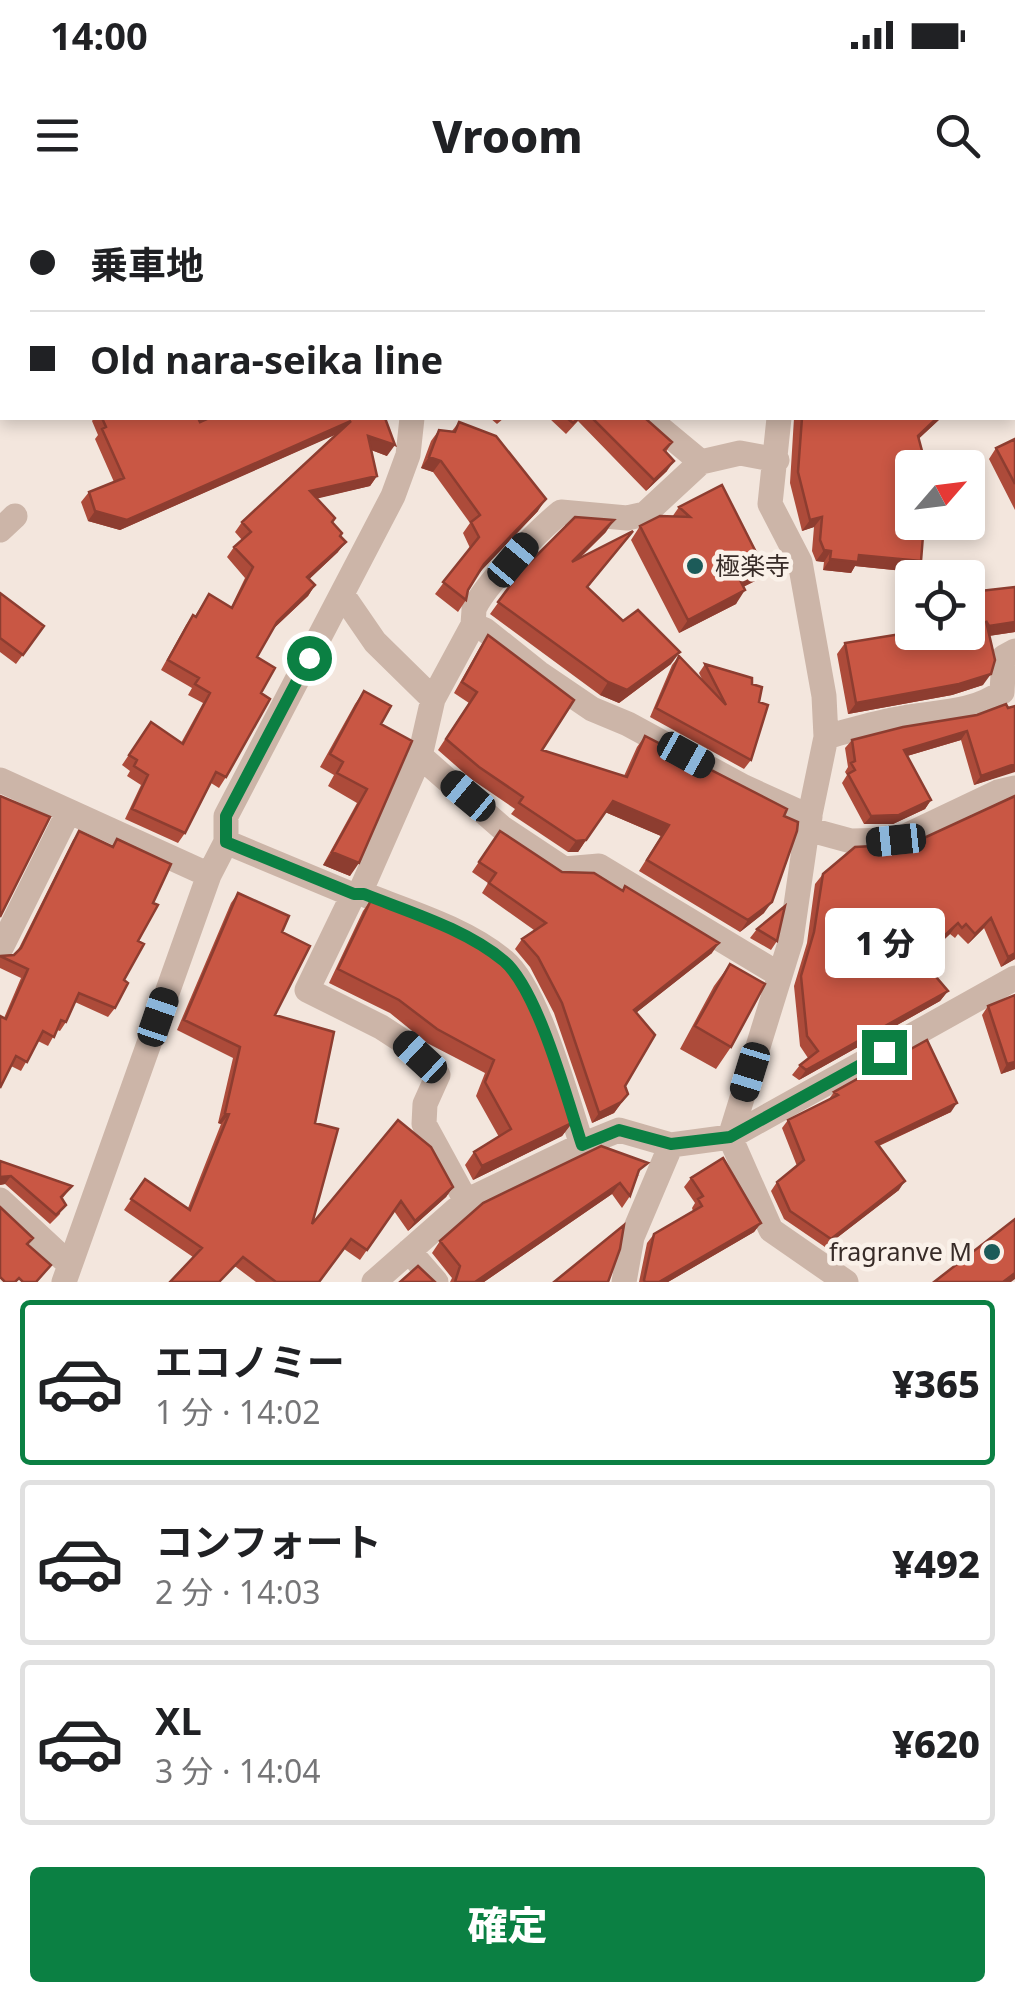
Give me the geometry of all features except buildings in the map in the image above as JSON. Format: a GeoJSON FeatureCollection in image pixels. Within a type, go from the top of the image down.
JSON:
{"type":"FeatureCollection","features":[{"type":"Feature","properties":{"kind":"street"},"geometry":{"type":"LineString","coordinates":[[0,1200],[67,1274],[209,876],[226,842],[226,816],[393,496],[408,455],[412,420]]}},
{"type":"Feature","properties":{"kind":"street"},"geometry":{"type":"LineString","coordinates":[[650,420],[701,462]]}},
{"type":"Feature","properties":{"kind":"street"},"geometry":{"type":"LineString","coordinates":[[779,420],[770,504],[800,562],[824,696],[826,737],[791,940],[730,1137],[772,1230],[846,1282]]}},
{"type":"Feature","properties":{"kind":"street"},"geometry":{"type":"LineString","coordinates":[[466,1202],[424,1124],[425,1104],[438,1075],[381,1026],[307,990],[354,894],[362,888],[420,756],[433,699],[473,626],[474,610],[537,532],[562,512],[627,518],[645,514],[701,462],[740,452],[777,460]]}},
{"type":"Feature","properties":{"kind":"street"},"geometry":{"type":"LineString","coordinates":[[342,594],[376,642],[433,699]]}},
{"type":"Feature","properties":{"kind":"street"},"geometry":{"type":"LineString","coordinates":[[473,626],[485,630],[592,709],[628,724],[809,823],[851,841],[896,840],[998,792],[1015,788]]}},
{"type":"Feature","properties":{"kind":"street"},"geometry":{"type":"LineString","coordinates":[[826,737],[898,718],[1009,702],[1004,657],[1015,651]]}},
{"type":"Feature","properties":{"kind":"street"},"geometry":{"type":"LineString","coordinates":[[420,756],[501,827],[564,869],[599,866],[780,974]]}},
{"type":"Feature","properties":{"kind":"street"},"geometry":{"type":"LineString","coordinates":[[0,780],[209,876]]}},
{"type":"Feature","properties":{"kind":"street"},"geometry":{"type":"LineString","coordinates":[[0,950],[68,813]]}},
{"type":"Feature","properties":{"kind":"street"},"geometry":{"type":"LineString","coordinates":[[226,842],[354,894],[364,894],[443,924],[506,962],[539,1016],[582,1145]]}},
{"type":"Feature","properties":{"kind":"street"},"geometry":{"type":"LineString","coordinates":[[374,1282],[466,1202],[582,1145],[619,1130],[671,1144],[730,1137],[1015,978]]}},
{"type":"Feature","properties":{"kind":"street"},"geometry":{"type":"LineString","coordinates":[[624,1282],[632,1237],[671,1144]]}},
{"type":"Feature","properties":{"kind":"street"},"geometry":{"type":"LineString","coordinates":[[409,1252],[436,1282]]}},
{"type":"Feature","properties":{"kind":"place","name":"極楽寺"},"geometry":{"type":"Point","coordinates":[695,566]}},
{"type":"Feature","properties":{"kind":"place","name":"fragranve M"},"geometry":{"type":"Point","coordinates":[992,1252]}},
{"type":"Feature","properties":{"kind":"route"},"geometry":{"type":"LineString","coordinates":[[309,658],[226,816],[226,842],[354,894],[364,894],[443,924],[506,962],[539,1016],[582,1145],[619,1130],[671,1144],[730,1137],[884,1052]]}}]}
